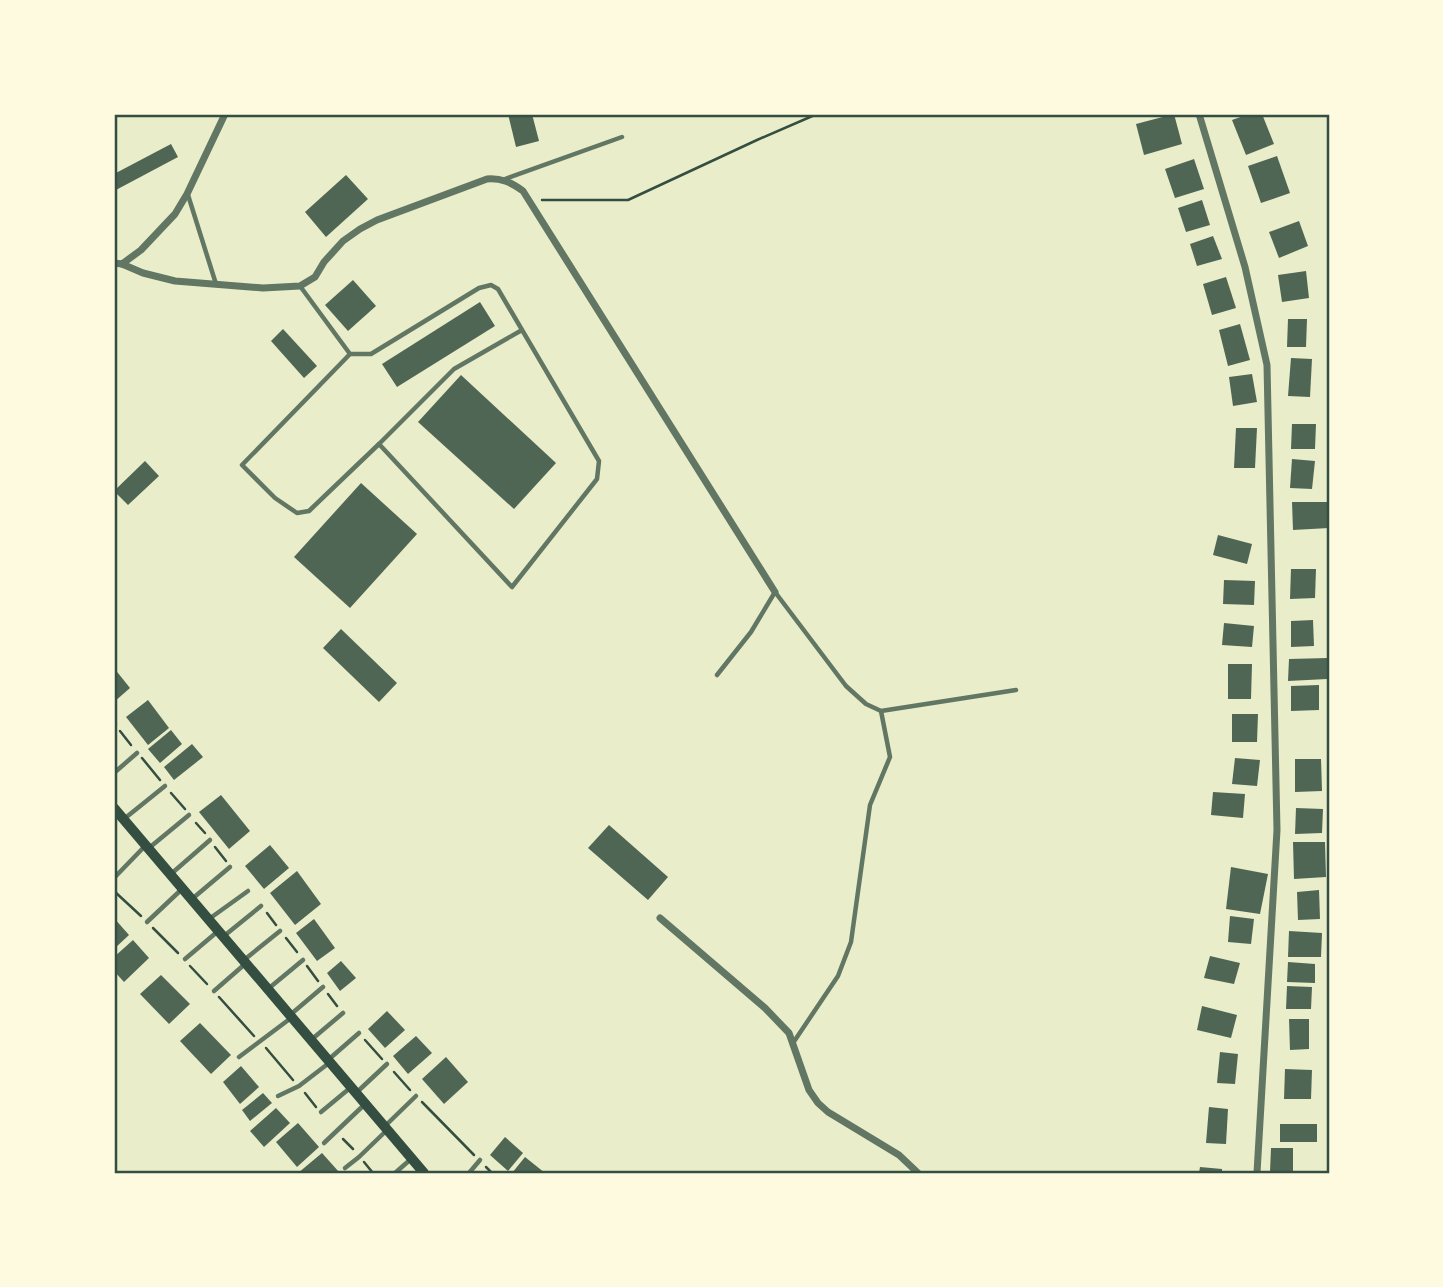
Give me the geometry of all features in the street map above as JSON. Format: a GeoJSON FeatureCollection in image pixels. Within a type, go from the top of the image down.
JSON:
{"type":"FeatureCollection","features":[{"type":"Feature","properties":{"kind":"main road"},"geometry":{"type":"LineString","coordinates":[[114,808],[424,1173]]}},
{"type":"Feature","properties":{"kind":"street"},"geometry":{"type":"LineString","coordinates":[[118,263],[141,250],[175,214],[225,114]]}},
{"type":"Feature","properties":{"kind":"street"},"geometry":{"type":"LineString","coordinates":[[1199,114],[1245,267],[1267,365],[1277,830],[1257,1173]]}},
{"type":"Feature","properties":{"kind":"street"},"geometry":{"type":"LineString","coordinates":[[118,263],[175,281],[262,288],[300,286],[315,277],[343,241],[377,220],[487,178],[514,184],[523,191],[775,592]]}},
{"type":"Feature","properties":{"kind":"street"},"geometry":{"type":"LineString","coordinates":[[660,918],[778,1019],[789,1032],[809,1090],[818,1103],[828,1112],[899,1155],[918,1173]]}},
{"type":"Feature","properties":{"kind":"lane"},"geometry":{"type":"LineString","coordinates":[[504,180],[622,137]]}},
{"type":"Feature","properties":{"kind":"lane"},"geometry":{"type":"LineString","coordinates":[[187,194],[216,285]]}},
{"type":"Feature","properties":{"kind":"lane"},"geometry":{"type":"LineString","coordinates":[[380,444],[512,587],[597,479],[599,461],[498,289],[491,285],[479,288],[371,354],[350,354],[242,465],[275,498],[297,513],[309,511],[454,369],[522,330]]}},
{"type":"Feature","properties":{"kind":"lane"},"geometry":{"type":"LineString","coordinates":[[300,286],[350,354]]}},
{"type":"Feature","properties":{"kind":"lane"},"geometry":{"type":"LineString","coordinates":[[717,675],[751,632],[775,592],[846,686],[866,704],[881,711],[1016,690]]}},
{"type":"Feature","properties":{"kind":"lane"},"geometry":{"type":"LineString","coordinates":[[793,1044],[838,976],[851,942],[870,805],[890,757],[881,711]]}},
{"type":"Feature","properties":{"kind":"lane"},"geometry":{"type":"LineString","coordinates":[[114,773],[137,753]]}},
{"type":"Feature","properties":{"kind":"lane"},"geometry":{"type":"LineString","coordinates":[[124,820],[165,786]]}},
{"type":"Feature","properties":{"kind":"lane"},"geometry":{"type":"LineString","coordinates":[[114,878],[147,847],[189,815]]}},
{"type":"Feature","properties":{"kind":"lane"},"geometry":{"type":"LineString","coordinates":[[170,875],[210,840]]}},
{"type":"Feature","properties":{"kind":"lane"},"geometry":{"type":"LineString","coordinates":[[192,900],[230,867]]}},
{"type":"Feature","properties":{"kind":"lane"},"geometry":{"type":"LineString","coordinates":[[147,922],[182,889]]}},
{"type":"Feature","properties":{"kind":"lane"},"geometry":{"type":"LineString","coordinates":[[208,919],[248,891]]}},
{"type":"Feature","properties":{"kind":"lane"},"geometry":{"type":"LineString","coordinates":[[184,959],[261,906]]}},
{"type":"Feature","properties":{"kind":"lane"},"geometry":{"type":"LineString","coordinates":[[214,991],[280,931]]}},
{"type":"Feature","properties":{"kind":"lane"},"geometry":{"type":"LineString","coordinates":[[267,989],[303,960]]}},
{"type":"Feature","properties":{"kind":"lane"},"geometry":{"type":"LineString","coordinates":[[239,1057],[323,988]]}},
{"type":"Feature","properties":{"kind":"lane"},"geometry":{"type":"LineString","coordinates":[[311,1041],[343,1013]]}},
{"type":"Feature","properties":{"kind":"lane"},"geometry":{"type":"LineString","coordinates":[[278,1096],[299,1086],[359,1033]]}},
{"type":"Feature","properties":{"kind":"lane"},"geometry":{"type":"LineString","coordinates":[[321,1112],[387,1064]]}},
{"type":"Feature","properties":{"kind":"lane"},"geometry":{"type":"LineString","coordinates":[[345,1168],[359,1157],[416,1096]]}},
{"type":"Feature","properties":{"kind":"lane"},"geometry":{"type":"LineString","coordinates":[[324,1143],[365,1105]]}},
{"type":"Feature","properties":{"kind":"lane"},"geometry":{"type":"LineString","coordinates":[[395,1173],[411,1158]]}},
{"type":"Feature","properties":{"kind":"lane"},"geometry":{"type":"LineString","coordinates":[[469,1173],[480,1160]]}},
{"type":"Feature","properties":{"kind":"path"},"geometry":{"type":"LineString","coordinates":[[528,200],[628,200],[817,114]]}},
{"type":"Feature","properties":{"kind":"path"},"geometry":{"type":"LineString","coordinates":[[114,891],[214,991],[321,1112]]}},
{"type":"Feature","properties":{"kind":"path"},"geometry":{"type":"LineString","coordinates":[[337,1131],[373,1173]]}},
{"type":"Feature","properties":{"kind":"building"},"geometry":{"type":"Polygon","coordinates":[[[508,114],[532,114],[539,141],[516,147],[508,114]]]}},
{"type":"Feature","properties":{"kind":"building"},"geometry":{"type":"Polygon","coordinates":[[[1174,114],[1182,144],[1144,155],[1136,124],[1174,114]]]}},
{"type":"Feature","properties":{"kind":"building"},"geometry":{"type":"Polygon","coordinates":[[[1249,114],[1262,114],[1274,144],[1246,155],[1232,120],[1249,114]]]}},
{"type":"Feature","properties":{"kind":"building"},"geometry":{"type":"Polygon","coordinates":[[[171,144],[178,157],[114,191],[114,174],[171,144]]]}},
{"type":"Feature","properties":{"kind":"building"},"geometry":{"type":"Polygon","coordinates":[[[1277,156],[1290,193],[1261,203],[1248,166],[1277,156]]]}},
{"type":"Feature","properties":{"kind":"building"},"geometry":{"type":"Polygon","coordinates":[[[1194,159],[1204,189],[1175,198],[1165,169],[1194,159]]]}},
{"type":"Feature","properties":{"kind":"building"},"geometry":{"type":"Polygon","coordinates":[[[346,175],[368,199],[326,237],[305,212],[346,175]]]}},
{"type":"Feature","properties":{"kind":"building"},"geometry":{"type":"Polygon","coordinates":[[[1202,200],[1210,225],[1186,232],[1178,208],[1202,200]]]}},
{"type":"Feature","properties":{"kind":"building"},"geometry":{"type":"Polygon","coordinates":[[[1299,221],[1308,246],[1279,258],[1269,232],[1299,221]]]}},
{"type":"Feature","properties":{"kind":"building"},"geometry":{"type":"Polygon","coordinates":[[[1213,236],[1222,259],[1197,266],[1190,244],[1213,236]]]}},
{"type":"Feature","properties":{"kind":"building"},"geometry":{"type":"Polygon","coordinates":[[[1306,271],[1309,298],[1282,302],[1278,275],[1306,271]]]}},
{"type":"Feature","properties":{"kind":"building"},"geometry":{"type":"Polygon","coordinates":[[[1226,277],[1236,308],[1212,315],[1203,284],[1226,277]]]}},
{"type":"Feature","properties":{"kind":"building"},"geometry":{"type":"Polygon","coordinates":[[[353,280],[376,306],[348,331],[325,305],[353,280]]]}},
{"type":"Feature","properties":{"kind":"building"},"geometry":{"type":"Polygon","coordinates":[[[480,302],[495,326],[397,387],[382,364],[480,302]]]}},
{"type":"Feature","properties":{"kind":"building"},"geometry":{"type":"Polygon","coordinates":[[[1288,319],[1307,319],[1306,347],[1287,347],[1288,319]]]}},
{"type":"Feature","properties":{"kind":"building"},"geometry":{"type":"Polygon","coordinates":[[[1240,324],[1250,360],[1228,366],[1219,330],[1240,324]]]}},
{"type":"Feature","properties":{"kind":"building"},"geometry":{"type":"Polygon","coordinates":[[[283,329],[317,366],[304,378],[271,341],[283,329]]]}},
{"type":"Feature","properties":{"kind":"building"},"geometry":{"type":"Polygon","coordinates":[[[1291,358],[1312,359],[1310,397],[1288,396],[1291,358]]]}},
{"type":"Feature","properties":{"kind":"building"},"geometry":{"type":"Polygon","coordinates":[[[1252,374],[1257,402],[1233,406],[1229,377],[1252,374]]]}},
{"type":"Feature","properties":{"kind":"building"},"geometry":{"type":"Polygon","coordinates":[[[461,375],[556,463],[514,509],[418,422],[461,375]]]}},
{"type":"Feature","properties":{"kind":"building"},"geometry":{"type":"Polygon","coordinates":[[[1292,424],[1316,424],[1315,449],[1291,449],[1292,424]]]}},
{"type":"Feature","properties":{"kind":"building"},"geometry":{"type":"Polygon","coordinates":[[[1236,428],[1257,428],[1255,468],[1234,468],[1236,428]]]}},
{"type":"Feature","properties":{"kind":"building"},"geometry":{"type":"Polygon","coordinates":[[[1292,459],[1315,461],[1312,489],[1290,488],[1292,459]]]}},
{"type":"Feature","properties":{"kind":"building"},"geometry":{"type":"Polygon","coordinates":[[[145,461],[159,476],[128,505],[114,491],[145,461]]]}},
{"type":"Feature","properties":{"kind":"building"},"geometry":{"type":"Polygon","coordinates":[[[361,483],[417,534],[350,608],[294,557],[361,483]]]}},
{"type":"Feature","properties":{"kind":"building"},"geometry":{"type":"Polygon","coordinates":[[[1292,502],[1329,502],[1329,528],[1293,530],[1292,502]]]}},
{"type":"Feature","properties":{"kind":"building"},"geometry":{"type":"Polygon","coordinates":[[[1218,535],[1252,544],[1247,564],[1213,555],[1218,535]]]}},
{"type":"Feature","properties":{"kind":"building"},"geometry":{"type":"Polygon","coordinates":[[[1291,569],[1316,569],[1315,598],[1290,599],[1291,569]]]}},
{"type":"Feature","properties":{"kind":"building"},"geometry":{"type":"Polygon","coordinates":[[[1224,580],[1255,581],[1254,605],[1223,604],[1224,580]]]}},
{"type":"Feature","properties":{"kind":"building"},"geometry":{"type":"Polygon","coordinates":[[[1313,620],[1314,646],[1291,647],[1291,621],[1313,620]]]}},
{"type":"Feature","properties":{"kind":"building"},"geometry":{"type":"Polygon","coordinates":[[[1224,623],[1254,626],[1252,647],[1222,645],[1224,623]]]}},
{"type":"Feature","properties":{"kind":"building"},"geometry":{"type":"Polygon","coordinates":[[[341,629],[397,683],[379,702],[323,648],[341,629]]]}},
{"type":"Feature","properties":{"kind":"building"},"geometry":{"type":"Polygon","coordinates":[[[1327,658],[1327,679],[1288,681],[1289,659],[1327,658]]]}},
{"type":"Feature","properties":{"kind":"building"},"geometry":{"type":"Polygon","coordinates":[[[1228,664],[1252,664],[1251,699],[1228,699],[1228,664]]]}},
{"type":"Feature","properties":{"kind":"building"},"geometry":{"type":"Polygon","coordinates":[[[114,668],[130,688],[114,702],[114,668]]]}},
{"type":"Feature","properties":{"kind":"building"},"geometry":{"type":"Polygon","coordinates":[[[1319,685],[1319,710],[1291,711],[1291,686],[1319,685]]]}},
{"type":"Feature","properties":{"kind":"building"},"geometry":{"type":"Polygon","coordinates":[[[148,700],[169,728],[148,745],[126,717],[148,700]]]}},
{"type":"Feature","properties":{"kind":"building"},"geometry":{"type":"Polygon","coordinates":[[[1232,714],[1258,714],[1257,742],[1232,742],[1232,714]]]}},
{"type":"Feature","properties":{"kind":"building"},"geometry":{"type":"Polygon","coordinates":[[[171,730],[182,744],[160,763],[148,749],[171,730]]]}},
{"type":"Feature","properties":{"kind":"building"},"geometry":{"type":"Polygon","coordinates":[[[192,744],[203,757],[174,780],[164,767],[192,744]]]}},
{"type":"Feature","properties":{"kind":"building"},"geometry":{"type":"Polygon","coordinates":[[[1235,758],[1260,760],[1257,786],[1232,784],[1235,758]]]}},
{"type":"Feature","properties":{"kind":"building"},"geometry":{"type":"Polygon","coordinates":[[[1295,759],[1321,759],[1322,791],[1295,792],[1295,759]]]}},
{"type":"Feature","properties":{"kind":"building"},"geometry":{"type":"Polygon","coordinates":[[[1213,792],[1245,794],[1243,818],[1211,815],[1213,792]]]}},
{"type":"Feature","properties":{"kind":"building"},"geometry":{"type":"Polygon","coordinates":[[[221,795],[250,831],[229,849],[199,812],[221,795]]]}},
{"type":"Feature","properties":{"kind":"building"},"geometry":{"type":"Polygon","coordinates":[[[1296,808],[1323,809],[1322,833],[1295,834],[1296,808]]]}},
{"type":"Feature","properties":{"kind":"building"},"geometry":{"type":"Polygon","coordinates":[[[609,825],[668,877],[648,900],[588,848],[609,825]]]}},
{"type":"Feature","properties":{"kind":"building"},"geometry":{"type":"Polygon","coordinates":[[[1293,842],[1325,842],[1326,877],[1294,879],[1293,842]]]}},
{"type":"Feature","properties":{"kind":"building"},"geometry":{"type":"Polygon","coordinates":[[[270,845],[289,868],[264,889],[245,866],[270,845]]]}},
{"type":"Feature","properties":{"kind":"building"},"geometry":{"type":"Polygon","coordinates":[[[1231,867],[1268,874],[1260,914],[1226,909],[1231,867]]]}},
{"type":"Feature","properties":{"kind":"building"},"geometry":{"type":"Polygon","coordinates":[[[297,871],[321,904],[295,925],[270,893],[297,871]]]}},
{"type":"Feature","properties":{"kind":"building"},"geometry":{"type":"Polygon","coordinates":[[[1319,890],[1320,919],[1298,920],[1297,892],[1319,890]]]}},
{"type":"Feature","properties":{"kind":"building"},"geometry":{"type":"Polygon","coordinates":[[[1230,916],[1254,919],[1251,944],[1228,942],[1230,916]]]}},
{"type":"Feature","properties":{"kind":"building"},"geometry":{"type":"Polygon","coordinates":[[[114,918],[129,935],[114,949],[114,918]]]}},
{"type":"Feature","properties":{"kind":"building"},"geometry":{"type":"Polygon","coordinates":[[[314,919],[335,948],[317,961],[296,933],[314,919]]]}},
{"type":"Feature","properties":{"kind":"building"},"geometry":{"type":"Polygon","coordinates":[[[1289,931],[1322,933],[1321,957],[1288,957],[1289,931]]]}},
{"type":"Feature","properties":{"kind":"building"},"geometry":{"type":"Polygon","coordinates":[[[133,940],[149,958],[124,982],[114,971],[114,957],[133,940]]]}},
{"type":"Feature","properties":{"kind":"building"},"geometry":{"type":"Polygon","coordinates":[[[1210,956],[1240,963],[1234,984],[1204,978],[1210,956]]]}},
{"type":"Feature","properties":{"kind":"building"},"geometry":{"type":"Polygon","coordinates":[[[341,961],[356,978],[340,991],[327,973],[341,961]]]}},
{"type":"Feature","properties":{"kind":"building"},"geometry":{"type":"Polygon","coordinates":[[[1288,962],[1315,964],[1315,983],[1287,982],[1288,962]]]}},
{"type":"Feature","properties":{"kind":"building"},"geometry":{"type":"Polygon","coordinates":[[[161,975],[190,1004],[169,1024],[140,994],[161,975]]]}},
{"type":"Feature","properties":{"kind":"building"},"geometry":{"type":"Polygon","coordinates":[[[1287,986],[1312,987],[1311,1009],[1286,1009],[1287,986]]]}},
{"type":"Feature","properties":{"kind":"building"},"geometry":{"type":"Polygon","coordinates":[[[1202,1006],[1237,1015],[1231,1038],[1197,1030],[1202,1006]]]}},
{"type":"Feature","properties":{"kind":"building"},"geometry":{"type":"Polygon","coordinates":[[[387,1011],[405,1030],[385,1048],[368,1029],[387,1011]]]}},
{"type":"Feature","properties":{"kind":"building"},"geometry":{"type":"Polygon","coordinates":[[[1289,1019],[1309,1019],[1309,1049],[1290,1050],[1289,1019]]]}},
{"type":"Feature","properties":{"kind":"building"},"geometry":{"type":"Polygon","coordinates":[[[200,1023],[231,1055],[211,1074],[180,1041],[200,1023]]]}},
{"type":"Feature","properties":{"kind":"building"},"geometry":{"type":"Polygon","coordinates":[[[416,1036],[432,1053],[408,1074],[393,1056],[416,1036]]]}},
{"type":"Feature","properties":{"kind":"building"},"geometry":{"type":"Polygon","coordinates":[[[1220,1052],[1238,1054],[1235,1084],[1217,1083],[1220,1052]]]}},
{"type":"Feature","properties":{"kind":"building"},"geometry":{"type":"Polygon","coordinates":[[[446,1057],[468,1082],[444,1104],[422,1079],[446,1057]]]}},
{"type":"Feature","properties":{"kind":"building"},"geometry":{"type":"Polygon","coordinates":[[[241,1066],[259,1087],[240,1104],[223,1082],[241,1066]]]}},
{"type":"Feature","properties":{"kind":"building"},"geometry":{"type":"Polygon","coordinates":[[[1285,1069],[1312,1070],[1311,1099],[1284,1099],[1285,1069]]]}},
{"type":"Feature","properties":{"kind":"building"},"geometry":{"type":"Polygon","coordinates":[[[263,1093],[272,1103],[250,1121],[242,1110],[263,1093]]]}},
{"type":"Feature","properties":{"kind":"building"},"geometry":{"type":"Polygon","coordinates":[[[1209,1107],[1228,1109],[1226,1144],[1206,1143],[1209,1107]]]}},
{"type":"Feature","properties":{"kind":"building"},"geometry":{"type":"Polygon","coordinates":[[[276,1108],[290,1123],[264,1147],[250,1131],[276,1108]]]}},
{"type":"Feature","properties":{"kind":"building"},"geometry":{"type":"Polygon","coordinates":[[[298,1123],[319,1147],[297,1167],[276,1142],[298,1123]]]}},
{"type":"Feature","properties":{"kind":"building"},"geometry":{"type":"Polygon","coordinates":[[[1280,1124],[1317,1124],[1317,1142],[1280,1142],[1280,1124]]]}},
{"type":"Feature","properties":{"kind":"building"},"geometry":{"type":"Polygon","coordinates":[[[505,1137],[523,1153],[508,1171],[490,1155],[505,1137]]]}},
{"type":"Feature","properties":{"kind":"building"},"geometry":{"type":"Polygon","coordinates":[[[1271,1148],[1293,1148],[1293,1172],[1270,1172],[1271,1148]]]}},
{"type":"Feature","properties":{"kind":"building"},"geometry":{"type":"Polygon","coordinates":[[[322,1153],[339,1172],[298,1173],[322,1153]]]}},
{"type":"Feature","properties":{"kind":"building"},"geometry":{"type":"Polygon","coordinates":[[[525,1157],[545,1173],[512,1173],[525,1157]]]}},
{"type":"Feature","properties":{"kind":"building"},"geometry":{"type":"Polygon","coordinates":[[[1200,1167],[1222,1169],[1222,1173],[1199,1173],[1200,1167]]]}}]}
